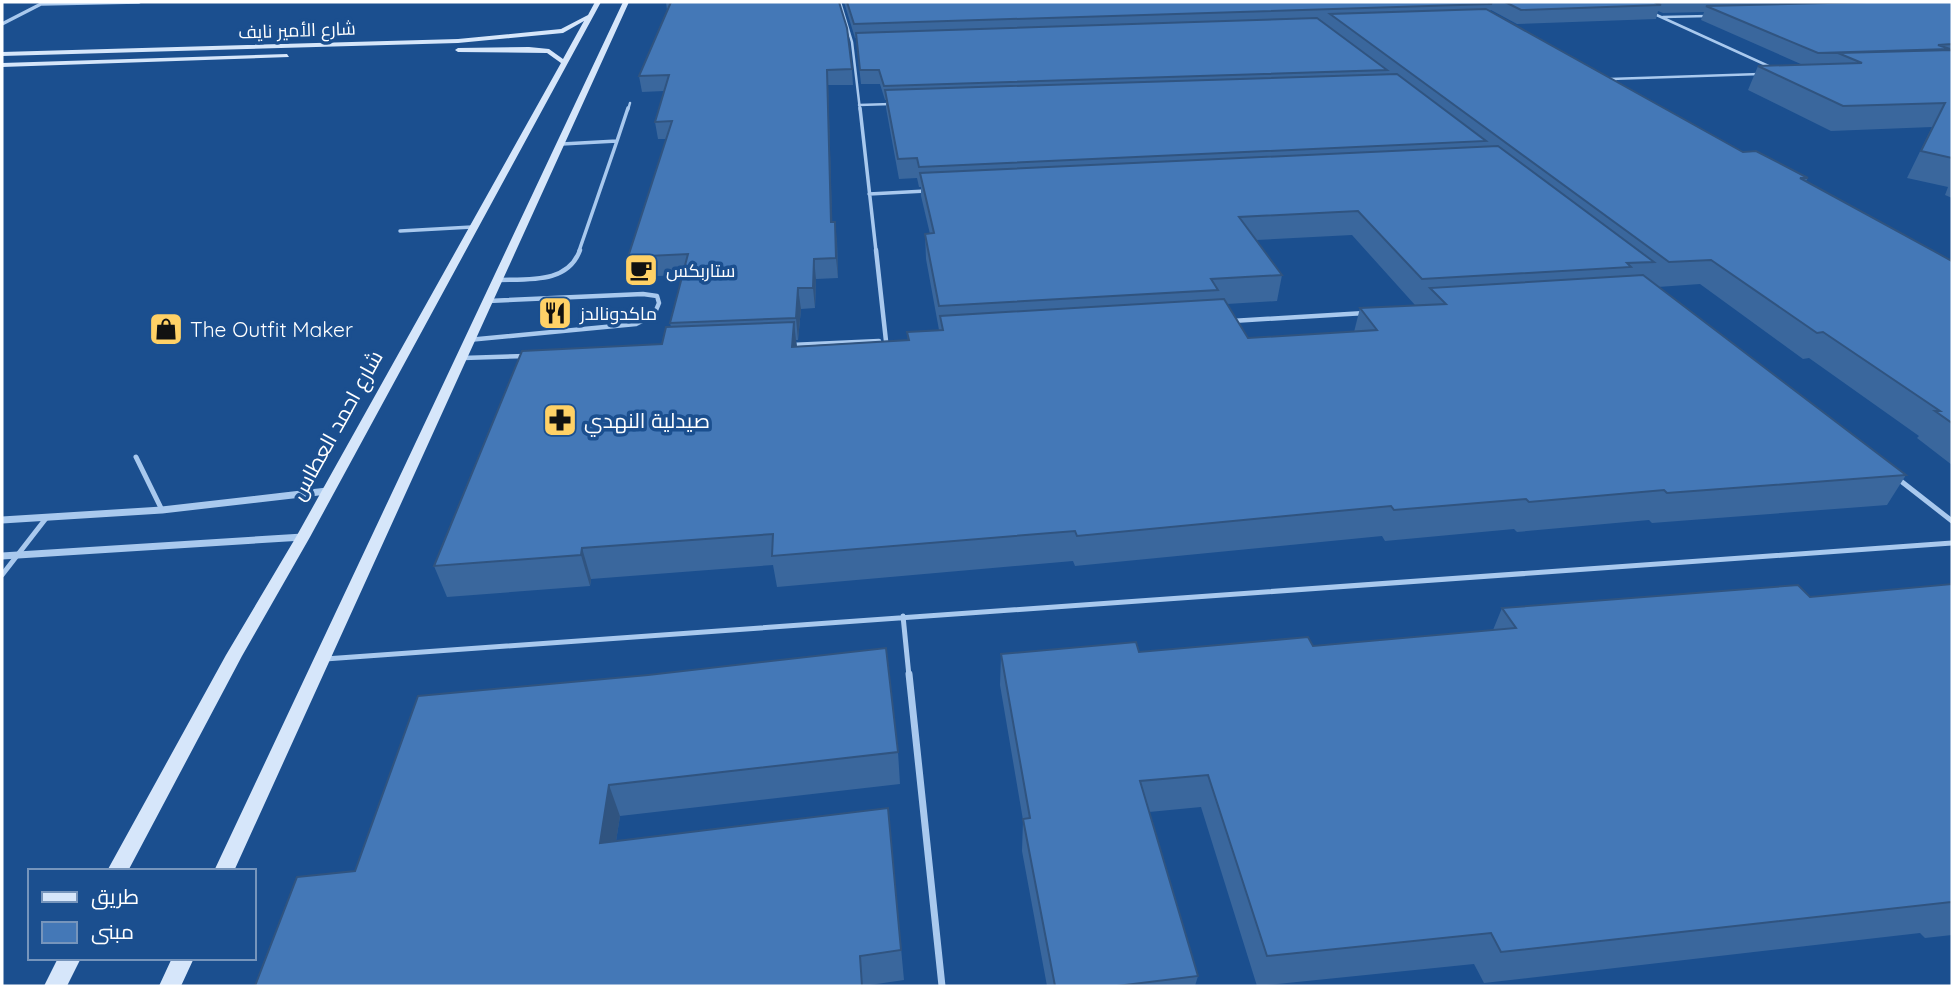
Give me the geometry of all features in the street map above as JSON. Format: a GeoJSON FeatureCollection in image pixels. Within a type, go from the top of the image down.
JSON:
{"type":"FeatureCollection","features":[{"type":"Feature","properties":{"kind":"street"},"geometry":{"type":"LineString","coordinates":[[2,24],[46,2]]}},
{"type":"Feature","properties":{"kind":"street"},"geometry":{"type":"LineString","coordinates":[[41,5],[139,2]]}},
{"type":"Feature","properties":{"kind":"street","name":"شارع احمد العطاس"},"geometry":{"type":"LineString","coordinates":[[118,869],[234,654],[303,537],[598,2]]}},
{"type":"Feature","properties":{"kind":"street"},"geometry":{"type":"LineString","coordinates":[[224,869],[626,2]]}},
{"type":"Feature","properties":{"kind":"street","name":"شارع الأمير نايف"},"geometry":{"type":"LineString","coordinates":[[2,54],[416,43],[563,31],[589,16]]}},
{"type":"Feature","properties":{"kind":"street"},"geometry":{"type":"LineString","coordinates":[[511,49],[543,43],[544,39],[523,36]]}},
{"type":"Feature","properties":{"kind":"street"},"geometry":{"type":"LineString","coordinates":[[452,51],[549,51],[563,62]]}},
{"type":"Feature","properties":{"kind":"street","name":"شارع الأمير نايف"},"geometry":{"type":"LineString","coordinates":[[2,65],[300,56]]}},
{"type":"Feature","properties":{"kind":"street"},"geometry":{"type":"LineString","coordinates":[[2,520],[162,510],[327,491]]}},
{"type":"Feature","properties":{"kind":"street"},"geometry":{"type":"LineString","coordinates":[[2,556],[303,537]]}},
{"type":"Feature","properties":{"kind":"street"},"geometry":{"type":"LineString","coordinates":[[55,986],[69,960]]}},
{"type":"Feature","properties":{"kind":"street"},"geometry":{"type":"LineString","coordinates":[[170,986],[182,960]]}},
{"type":"Feature","properties":{"kind":"lane"},"geometry":{"type":"LineString","coordinates":[[789,345],[886,341],[852,42],[840,2]]}},
{"type":"Feature","properties":{"kind":"lane"},"geometry":{"type":"LineString","coordinates":[[1623,86],[1610,79],[1784,73],[1640,7]]}},
{"type":"Feature","properties":{"kind":"lane"},"geometry":{"type":"LineString","coordinates":[[1663,18],[1718,16]]}},
{"type":"Feature","properties":{"kind":"lane"},"geometry":{"type":"LineString","coordinates":[[497,281],[552,278],[576,261],[630,103]]}},
{"type":"Feature","properties":{"kind":"lane"},"geometry":{"type":"LineString","coordinates":[[859,105],[900,104]]}},
{"type":"Feature","properties":{"kind":"lane"},"geometry":{"type":"LineString","coordinates":[[562,144],[617,141]]}},
{"type":"Feature","properties":{"kind":"lane"},"geometry":{"type":"LineString","coordinates":[[869,194],[939,191]]}},
{"type":"Feature","properties":{"kind":"lane"},"geometry":{"type":"LineString","coordinates":[[400,231],[472,227]]}},
{"type":"Feature","properties":{"kind":"lane"},"geometry":{"type":"LineString","coordinates":[[468,340],[636,324],[654,315],[659,303],[657,296],[643,294],[488,301]]}},
{"type":"Feature","properties":{"kind":"lane"},"geometry":{"type":"LineString","coordinates":[[1218,321],[1371,312]]}},
{"type":"Feature","properties":{"kind":"lane"},"geometry":{"type":"LineString","coordinates":[[460,359],[540,355]]}},
{"type":"Feature","properties":{"kind":"lane"},"geometry":{"type":"LineString","coordinates":[[136,457],[162,510]]}},
{"type":"Feature","properties":{"kind":"lane"},"geometry":{"type":"LineString","coordinates":[[1888,471],[1952,521]]}},
{"type":"Feature","properties":{"kind":"lane"},"geometry":{"type":"LineString","coordinates":[[2,575],[47,517]]}},
{"type":"Feature","properties":{"kind":"lane"},"geometry":{"type":"LineString","coordinates":[[321,659],[1952,543]]}},
{"type":"Feature","properties":{"kind":"lane"},"geometry":{"type":"LineString","coordinates":[[903,616],[943,986]]}},
{"type":"Feature","properties":{"kind":"building"},"geometry":{"type":"Polygon","coordinates":[[[671,2],[839,2],[847,28],[852,69],[827,70],[831,222],[835,222],[836,258],[814,259],[813,288],[798,288],[796,318],[670,323],[688,254],[628,257],[672,121],[655,122],[669,75],[639,76],[671,2]]]}},
{"type":"Feature","properties":{"kind":"building"},"geometry":{"type":"Polygon","coordinates":[[[847,2],[1488,2],[1492,4],[854,24],[847,2]]]}},
{"type":"Feature","properties":{"kind":"building"},"geometry":{"type":"Polygon","coordinates":[[[1505,2],[1654,2],[1661,5],[1521,10],[1505,2]]]}},
{"type":"Feature","properties":{"kind":"building"},"geometry":{"type":"Polygon","coordinates":[[[1952,2],[1952,44],[1938,45],[1950,49],[1818,53],[1706,6],[1952,2]]]}},
{"type":"Feature","properties":{"kind":"building"},"geometry":{"type":"Polygon","coordinates":[[[1486,9],[1743,152],[1756,151],[1808,178],[1800,178],[1952,261],[1952,423],[1935,411],[1940,411],[1823,332],[1817,333],[1711,260],[1669,262],[1330,14],[1486,9]]]}},
{"type":"Feature","properties":{"kind":"building"},"geometry":{"type":"Polygon","coordinates":[[[1317,18],[1387,70],[884,86],[879,70],[860,70],[856,33],[1317,18]]]}},
{"type":"Feature","properties":{"kind":"building"},"geometry":{"type":"Polygon","coordinates":[[[1952,50],[1952,158],[1921,151],[1945,103],[1843,106],[1758,66],[1862,63],[1838,53],[1952,50]]]}},
{"type":"Feature","properties":{"kind":"building"},"geometry":{"type":"Polygon","coordinates":[[[1397,74],[1486,141],[919,167],[917,158],[898,159],[885,90],[1397,74]]]}},
{"type":"Feature","properties":{"kind":"building"},"geometry":{"type":"Polygon","coordinates":[[[1498,146],[1654,262],[1627,263],[1631,267],[1422,279],[1358,211],[1239,217],[1282,275],[1211,279],[1218,290],[939,306],[925,234],[934,233],[920,173],[1498,146]]]}},
{"type":"Feature","properties":{"kind":"building"},"geometry":{"type":"Polygon","coordinates":[[[1643,275],[1906,475],[1667,493],[1664,490],[1529,502],[1526,499],[1394,510],[1391,506],[1077,536],[1075,531],[772,556],[773,534],[582,548],[581,555],[434,566],[522,351],[662,344],[666,327],[794,322],[792,347],[909,340],[907,332],[943,330],[940,316],[1224,299],[1248,338],[1377,330],[1360,308],[1446,304],[1430,288],[1643,275]]]}},
{"type":"Feature","properties":{"kind":"building"},"geometry":{"type":"Polygon","coordinates":[[[1952,584],[1952,903],[1501,952],[1491,933],[1267,956],[1208,775],[1140,781],[1198,976],[1117,986],[1055,986],[1023,819],[1030,818],[1001,654],[1136,642],[1139,652],[1308,637],[1313,646],[1516,628],[1502,608],[1798,585],[1810,597],[1952,584]]]}},
{"type":"Feature","properties":{"kind":"building"},"geometry":{"type":"Polygon","coordinates":[[[886,648],[898,752],[609,785],[600,843],[888,808],[901,950],[860,956],[862,986],[255,986],[297,877],[355,871],[418,696],[648,675],[886,648]]]}},
{"type":"Feature","properties":{"kind":"place","name":"ستاربكس"},"geometry":{"type":"Point","coordinates":[641,270]}},
{"type":"Feature","properties":{"kind":"place","name":"ماكدونالدز"},"geometry":{"type":"Point","coordinates":[555,313]}},
{"type":"Feature","properties":{"kind":"place","name":"The Outfit Maker"},"geometry":{"type":"Point","coordinates":[166,329]}},
{"type":"Feature","properties":{"kind":"place","name":"صيدلية النهدي"},"geometry":{"type":"Point","coordinates":[560,420]}}]}
